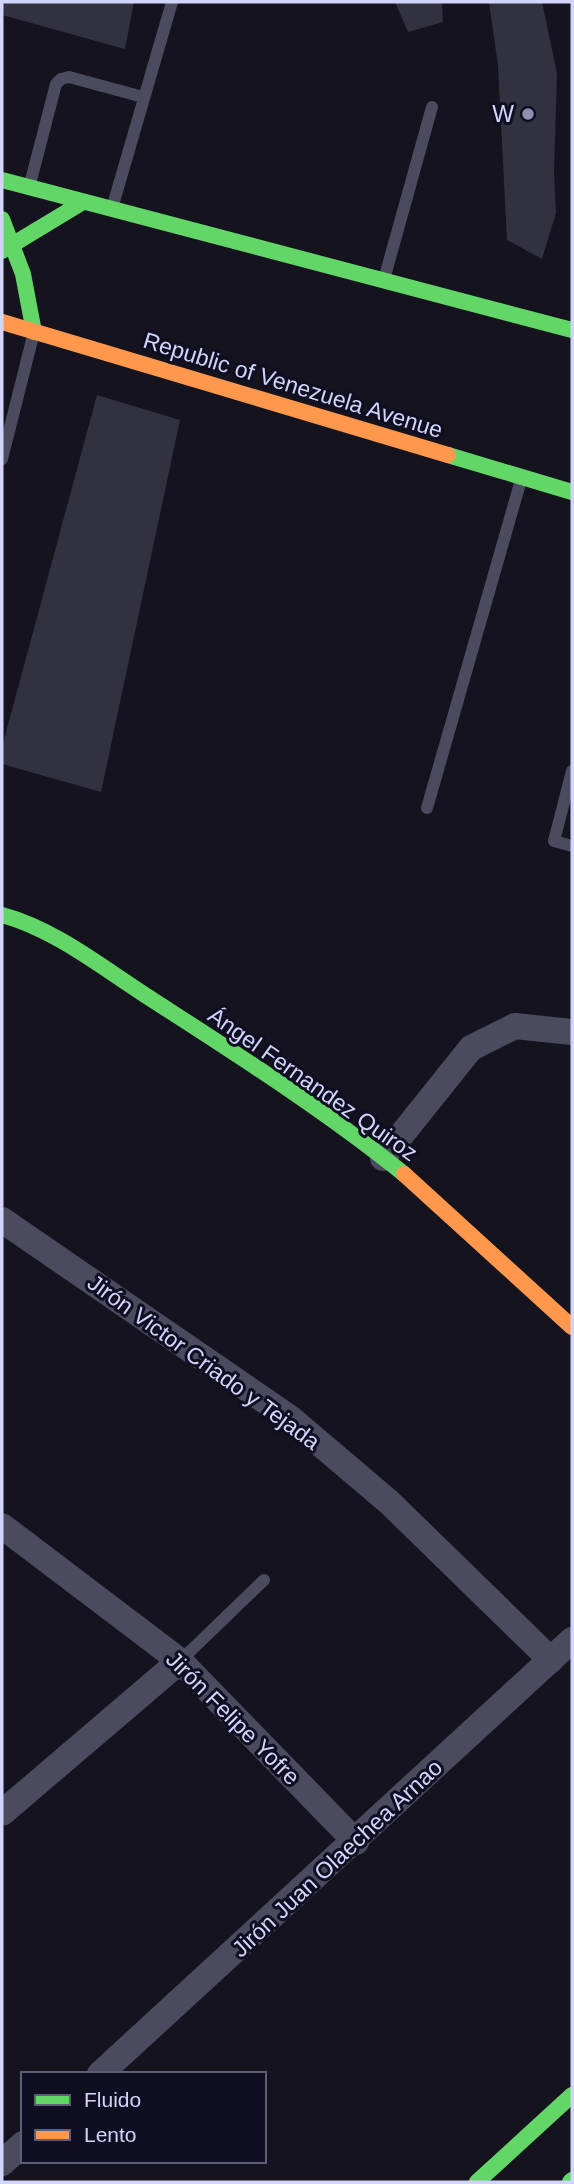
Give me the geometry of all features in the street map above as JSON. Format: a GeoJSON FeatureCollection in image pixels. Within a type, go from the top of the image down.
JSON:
{"type":"FeatureCollection","features":[{"type":"Feature","properties":{"kind":"main road"},"geometry":{"type":"LineString","coordinates":[[2,180],[572,330]]}},
{"type":"Feature","properties":{"kind":"main road"},"geometry":{"type":"LineString","coordinates":[[8,248],[83,202]]}},
{"type":"Feature","properties":{"kind":"main road"},"geometry":{"type":"LineString","coordinates":[[2,219],[8,248],[29,287],[34,332]]}},
{"type":"Feature","properties":{"kind":"main road","name":"Republic of Venezuela Avenue"},"geometry":{"type":"LineString","coordinates":[[2,322],[572,492]]}},
{"type":"Feature","properties":{"kind":"main road","name":"Ángel Fernandez Quiroz"},"geometry":{"type":"LineString","coordinates":[[2,915],[24,921],[66,944],[309,1105],[383,1158],[443,1207],[572,1327]]}},
{"type":"Feature","properties":{"kind":"main road"},"geometry":{"type":"LineString","coordinates":[[477,2182],[572,2095]]}},
{"type":"Feature","properties":{"kind":"street"},"geometry":{"type":"LineString","coordinates":[[383,1158],[471,1048],[515,1026],[572,1032]]}},
{"type":"Feature","properties":{"kind":"street","name":"Jirón Victor Criado y Tejada"},"geometry":{"type":"LineString","coordinates":[[2,1220],[290,1418],[390,1503],[551,1660]]}},
{"type":"Feature","properties":{"kind":"street","name":"Jirón Felipe Yofre"},"geometry":{"type":"LineString","coordinates":[[2,1526],[180,1661],[356,1842]]}},
{"type":"Feature","properties":{"kind":"street","name":"Jirón Juan Olaechea Arnao"},"geometry":{"type":"LineString","coordinates":[[102,2072],[356,1842],[572,1640]]}},
{"type":"Feature","properties":{"kind":"street"},"geometry":{"type":"LineString","coordinates":[[2,1813],[180,1661]]}},
{"type":"Feature","properties":{"kind":"street"},"geometry":{"type":"LineString","coordinates":[[2,2163],[21,2146]]}},
{"type":"Feature","properties":{"kind":"lane"},"geometry":{"type":"LineString","coordinates":[[111,209],[172,2]]}},
{"type":"Feature","properties":{"kind":"lane"},"geometry":{"type":"LineString","coordinates":[[29,187],[56,84],[61,79],[69,77],[143,97]]}},
{"type":"Feature","properties":{"kind":"lane"},"geometry":{"type":"LineString","coordinates":[[384,279],[432,107]]}},
{"type":"Feature","properties":{"kind":"lane"},"geometry":{"type":"LineString","coordinates":[[2,459],[34,332]]}},
{"type":"Feature","properties":{"kind":"lane"},"geometry":{"type":"LineString","coordinates":[[427,808],[522,477]]}},
{"type":"Feature","properties":{"kind":"lane"},"geometry":{"type":"LineString","coordinates":[[572,771],[554,841],[572,846]]}},
{"type":"Feature","properties":{"kind":"lane"},"geometry":{"type":"LineString","coordinates":[[180,1661],[264,1580]]}},
{"type":"Feature","properties":{"kind":"building"},"geometry":{"type":"Polygon","coordinates":[[[2,2],[134,2],[125,49],[2,15],[2,2]]]}},
{"type":"Feature","properties":{"kind":"building"},"geometry":{"type":"Polygon","coordinates":[[[395,2],[442,2],[443,22],[408,32],[395,2]]]}},
{"type":"Feature","properties":{"kind":"building","name":"W"},"geometry":{"type":"Polygon","coordinates":[[[489,2],[542,2],[557,73],[554,172],[556,213],[542,259],[507,240],[498,66],[489,2]]]}},
{"type":"Feature","properties":{"kind":"building"},"geometry":{"type":"Polygon","coordinates":[[[97,395],[180,420],[101,792],[2,764],[2,747],[97,395]]]}},
{"type":"Feature","properties":{"kind":"traffic: fast"},"geometry":{"type":"LineString","coordinates":[[2,180],[572,330]]}},
{"type":"Feature","properties":{"kind":"traffic: fast"},"geometry":{"type":"LineString","coordinates":[[2,251],[83,202]]}},
{"type":"Feature","properties":{"kind":"traffic: fast"},"geometry":{"type":"LineString","coordinates":[[2,219],[23,274],[34,332]]}},
{"type":"Feature","properties":{"kind":"traffic: fast"},"geometry":{"type":"LineString","coordinates":[[448,455],[572,492]]}},
{"type":"Feature","properties":{"kind":"traffic: fast"},"geometry":{"type":"LineString","coordinates":[[2,915],[40,929],[94,961],[309,1103],[404,1174]]}},
{"type":"Feature","properties":{"kind":"traffic: fast"},"geometry":{"type":"LineString","coordinates":[[477,2182],[572,2095]]}},
{"type":"Feature","properties":{"kind":"traffic: slow"},"geometry":{"type":"LineString","coordinates":[[2,322],[448,455]]}},
{"type":"Feature","properties":{"kind":"traffic: slow"},"geometry":{"type":"LineString","coordinates":[[404,1174],[572,1327]]}},
{"type":"Feature","properties":{"kind":"place","name":"W"},"geometry":{"type":"Point","coordinates":[528,114]}}]}
